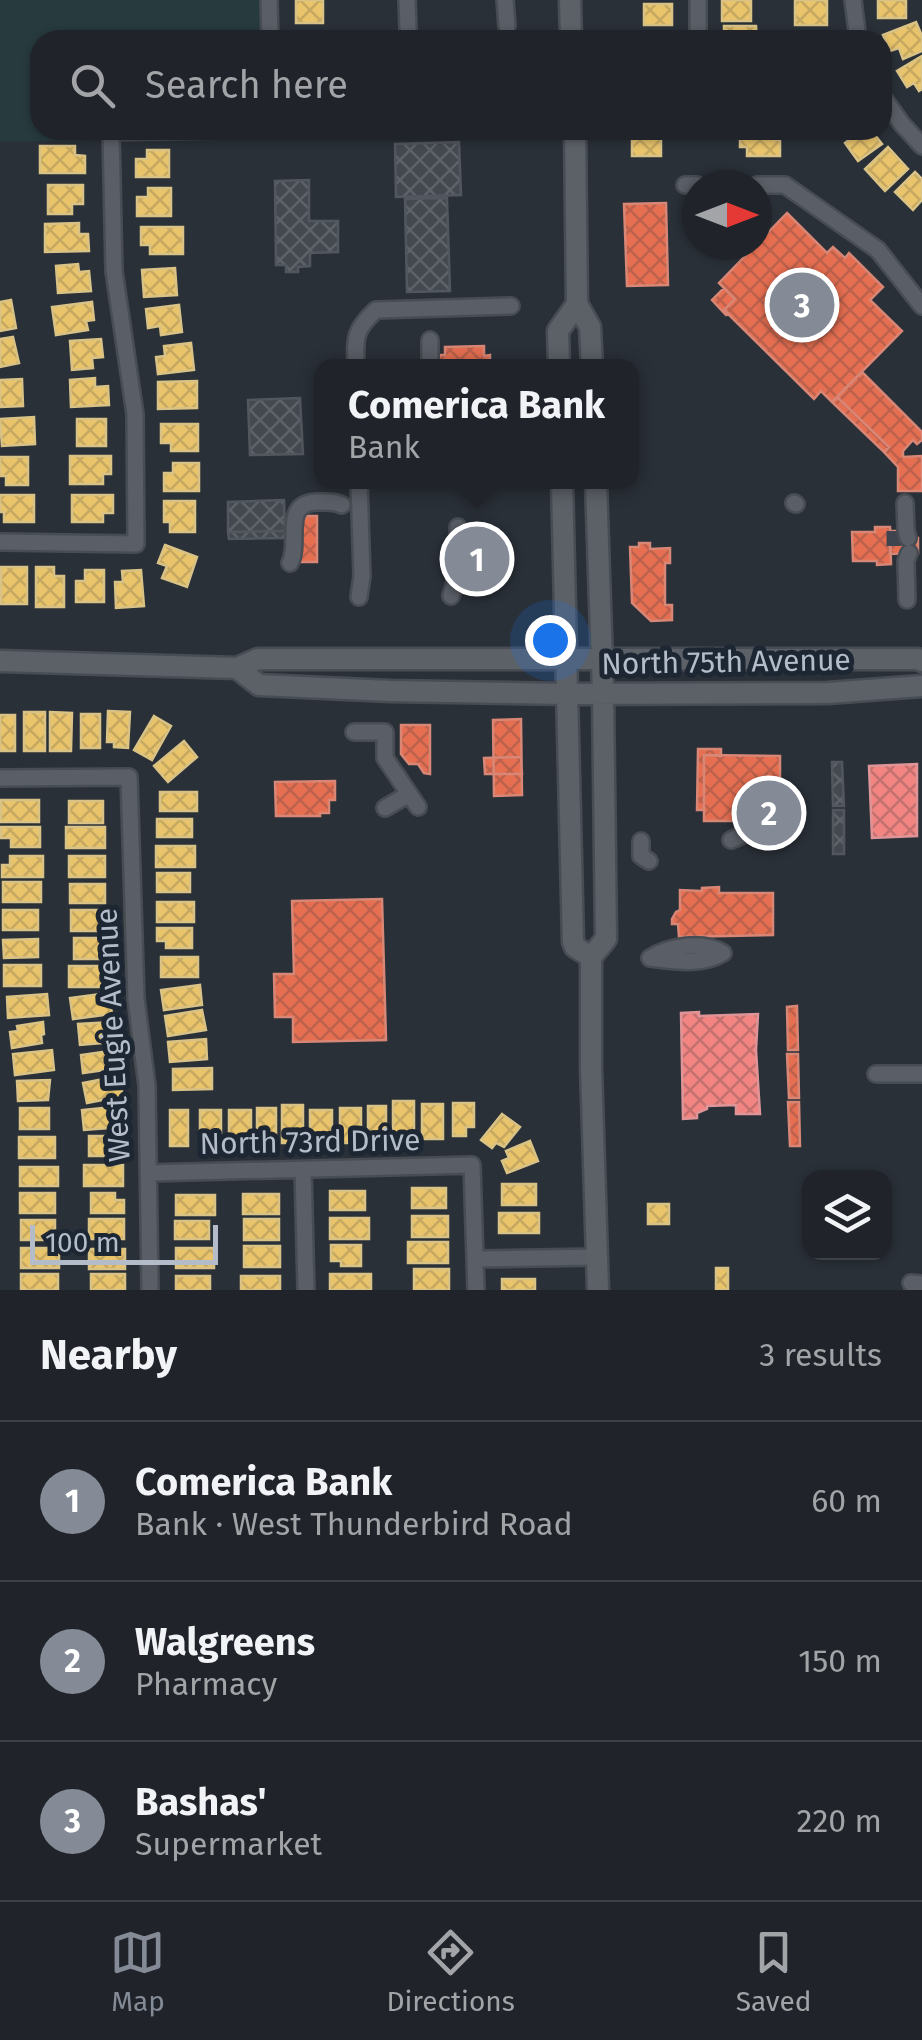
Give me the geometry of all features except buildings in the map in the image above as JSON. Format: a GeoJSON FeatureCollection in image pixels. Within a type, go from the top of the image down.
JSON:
{"type":"FeatureCollection","features":[{"type":"Feature","properties":{"kind":"main road"},"geometry":{"type":"LineString","coordinates":[[570,0],[572,30]]}},
{"type":"Feature","properties":{"kind":"main road"},"geometry":{"type":"LineString","coordinates":[[575,140],[577,304],[590,327],[592,359]]}},
{"type":"Feature","properties":{"kind":"main road"},"geometry":{"type":"LineString","coordinates":[[559,359],[558,330],[577,304]]}},
{"type":"Feature","properties":{"kind":"main road"},"geometry":{"type":"LineString","coordinates":[[562,489],[573,942],[575,948],[591,957]]}},
{"type":"Feature","properties":{"kind":"main road"},"geometry":{"type":"LineString","coordinates":[[596,489],[606,939],[591,957],[598,1290]]}},
{"type":"Feature","properties":{"kind":"main road","name":"North 75th Avenue"},"geometry":{"type":"LineString","coordinates":[[0,661],[236,668],[258,658],[922,661]]}},
{"type":"Feature","properties":{"kind":"main road","name":"North 75th Avenue"},"geometry":{"type":"LineString","coordinates":[[236,668],[259,685],[406,692],[828,693],[922,686]]}},
{"type":"Feature","properties":{"kind":"street"},"geometry":{"type":"LineString","coordinates":[[269,0],[270,30]]}},
{"type":"Feature","properties":{"kind":"street"},"geometry":{"type":"LineString","coordinates":[[407,0],[408,29]]}},
{"type":"Feature","properties":{"kind":"street"},"geometry":{"type":"LineString","coordinates":[[505,0],[506,26]]}},
{"type":"Feature","properties":{"kind":"street"},"geometry":{"type":"LineString","coordinates":[[698,0],[698,30]]}},
{"type":"Feature","properties":{"kind":"street"},"geometry":{"type":"LineString","coordinates":[[853,0],[857,30]]}},
{"type":"Feature","properties":{"kind":"street"},"geometry":{"type":"LineString","coordinates":[[892,110],[922,146]]}},
{"type":"Feature","properties":{"kind":"street"},"geometry":{"type":"LineString","coordinates":[[0,542],[136,544],[135,414],[114,271],[112,140]]}},
{"type":"Feature","properties":{"kind":"street"},"geometry":{"type":"LineString","coordinates":[[772,186],[785,186],[878,250],[922,306]]}},
{"type":"Feature","properties":{"kind":"street"},"geometry":{"type":"LineString","coordinates":[[356,359],[355,335],[376,310],[512,306]]}},
{"type":"Feature","properties":{"kind":"street"},"geometry":{"type":"LineString","coordinates":[[430,340],[430,359]]}},
{"type":"Feature","properties":{"kind":"street"},"geometry":{"type":"LineString","coordinates":[[359,489],[359,597]]}},
{"type":"Feature","properties":{"kind":"street"},"geometry":{"type":"LineString","coordinates":[[290,563],[294,555],[294,519],[299,508],[308,502],[342,505]]}},
{"type":"Feature","properties":{"kind":"street"},"geometry":{"type":"LineString","coordinates":[[451,596],[454,527]]}},
{"type":"Feature","properties":{"kind":"street"},"geometry":{"type":"LineString","coordinates":[[905,539],[906,600]]}},
{"type":"Feature","properties":{"kind":"street"},"geometry":{"type":"LineString","coordinates":[[354,732],[385,732],[385,758],[413,800],[385,808]]}},
{"type":"Feature","properties":{"kind":"street","name":"West Eugie Avenue"},"geometry":{"type":"LineString","coordinates":[[0,778],[129,777],[135,984],[147,1086],[150,1290]]}},
{"type":"Feature","properties":{"kind":"street"},"geometry":{"type":"LineString","coordinates":[[731,840],[779,826]]}},
{"type":"Feature","properties":{"kind":"street"},"geometry":{"type":"LineString","coordinates":[[641,840],[641,856],[649,861]]}},
{"type":"Feature","properties":{"kind":"street"},"geometry":{"type":"LineString","coordinates":[[876,1074],[922,1074]]}},
{"type":"Feature","properties":{"kind":"street","name":"North 73rd Drive"},"geometry":{"type":"LineString","coordinates":[[148,1173],[472,1166],[475,1259]]}},
{"type":"Feature","properties":{"kind":"street"},"geometry":{"type":"LineString","coordinates":[[303,1170],[306,1290]]}},
{"type":"Feature","properties":{"kind":"street"},"geometry":{"type":"LineString","coordinates":[[476,1290],[475,1259],[597,1257]]}},
{"type":"Feature","properties":{"kind":"green space"},"geometry":{"type":"Polygon","coordinates":[[[0,0],[260,0],[261,30],[30,30],[30,140],[98,140],[0,142],[0,0]]]}},
{"type":"Feature","properties":{"kind":"tunnel"},"geometry":{"type":"LineString","coordinates":[[894,531],[894,553]]}},
{"type":"Feature","properties":{"kind":"tunnel"},"geometry":{"type":"LineString","coordinates":[[451,555],[451,570]]}},
{"type":"Feature","properties":{"kind":"place","name":"Bashas'"},"geometry":{"type":"Point","coordinates":[802,305]}},
{"type":"Feature","properties":{"kind":"place","name":"Comerica Bank"},"geometry":{"type":"Point","coordinates":[477,559]}},
{"type":"Feature","properties":{"kind":"place","name":"Walgreens"},"geometry":{"type":"Point","coordinates":[769,813]}}]}
